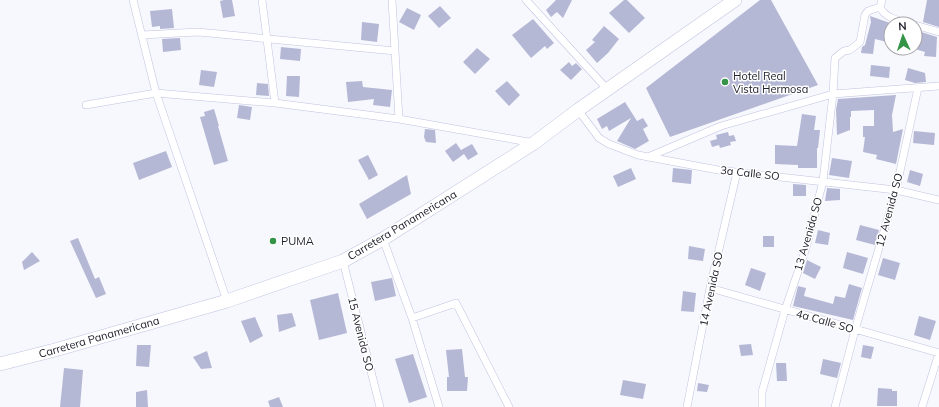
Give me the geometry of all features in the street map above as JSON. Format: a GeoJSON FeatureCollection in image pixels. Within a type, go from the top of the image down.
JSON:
{"type":"FeatureCollection","features":[{"type":"Feature","properties":{"kind":"highway","name":"Carretera Panamericana"},"geometry":{"type":"LineString","coordinates":[[0,364],[55,350],[227,301],[343,261],[383,239],[534,143],[607,89],[735,0]]}},
{"type":"Feature","properties":{"kind":"street"},"geometry":{"type":"LineString","coordinates":[[133,0],[156,93],[227,301]]}},
{"type":"Feature","properties":{"kind":"street"},"geometry":{"type":"LineString","coordinates":[[262,0],[275,103]]}},
{"type":"Feature","properties":{"kind":"street"},"geometry":{"type":"LineString","coordinates":[[392,0],[399,119]]}},
{"type":"Feature","properties":{"kind":"street"},"geometry":{"type":"LineString","coordinates":[[526,0],[607,89]]}},
{"type":"Feature","properties":{"kind":"street"},"geometry":{"type":"LineString","coordinates":[[881,3],[884,14],[888,16]]}},
{"type":"Feature","properties":{"kind":"street","name":"13 Avenida SO"},"geometry":{"type":"LineString","coordinates":[[762,407],[762,392],[785,310],[806,248],[823,181],[833,94],[835,58],[844,51],[850,50],[860,42],[868,11],[881,3]]}},
{"type":"Feature","properties":{"kind":"street"},"geometry":{"type":"LineString","coordinates":[[923,27],[939,32]]}},
{"type":"Feature","properties":{"kind":"street"},"geometry":{"type":"LineString","coordinates":[[142,36],[198,32],[395,51]]}},
{"type":"Feature","properties":{"kind":"street"},"geometry":{"type":"LineString","coordinates":[[648,157],[721,126],[833,94],[939,86]]}},
{"type":"Feature","properties":{"kind":"street","name":"12 Avenida SO"},"geometry":{"type":"LineString","coordinates":[[835,407],[855,330],[896,190],[918,88]]}},
{"type":"Feature","properties":{"kind":"street"},"geometry":{"type":"LineString","coordinates":[[86,105],[156,93],[275,103],[399,119],[534,143]]}},
{"type":"Feature","properties":{"kind":"street","name":"3a Calle SO"},"geometry":{"type":"LineString","coordinates":[[578,110],[599,138],[609,144],[638,155],[718,170],[896,190],[939,200]]}},
{"type":"Feature","properties":{"kind":"street","name":"14 Avenida SO"},"geometry":{"type":"LineString","coordinates":[[687,407],[710,288],[738,172]]}},
{"type":"Feature","properties":{"kind":"street"},"geometry":{"type":"LineString","coordinates":[[383,239],[412,318],[439,407]]}},
{"type":"Feature","properties":{"kind":"street","name":"15 Avenida SO"},"geometry":{"type":"LineString","coordinates":[[343,261],[380,407]]}},
{"type":"Feature","properties":{"kind":"street","name":"4a Calle SO"},"geometry":{"type":"LineString","coordinates":[[710,288],[939,353]]}},
{"type":"Feature","properties":{"kind":"street"},"geometry":{"type":"LineString","coordinates":[[412,318],[456,303],[509,407]]}},
{"type":"Feature","properties":{"kind":"street"},"geometry":{"type":"LineString","coordinates":[[922,407],[939,353]]}},
{"type":"Feature","properties":{"kind":"building"},"geometry":{"type":"Polygon","coordinates":[[[232,0],[235,16],[223,18],[220,1],[232,0]]]}},
{"type":"Feature","properties":{"kind":"building"},"geometry":{"type":"Polygon","coordinates":[[[556,0],[572,0],[563,18],[557,12],[551,17],[546,10],[556,0]]]}},
{"type":"Feature","properties":{"kind":"building"},"geometry":{"type":"Polygon","coordinates":[[[624,0],[627,0],[645,18],[629,33],[609,13],[624,0]]]}},
{"type":"Feature","properties":{"kind":"building"},"geometry":{"type":"Polygon","coordinates":[[[760,0],[771,0],[818,85],[670,137],[646,88],[760,0]]]}},
{"type":"Feature","properties":{"kind":"building"},"geometry":{"type":"Polygon","coordinates":[[[927,0],[939,0],[939,27],[923,22],[927,0]]]}},
{"type":"Feature","properties":{"kind":"building"},"geometry":{"type":"Polygon","coordinates":[[[440,6],[451,18],[439,28],[428,16],[440,6]]]}},
{"type":"Feature","properties":{"kind":"building"},"geometry":{"type":"Polygon","coordinates":[[[407,8],[421,15],[414,30],[399,22],[407,8]]]}},
{"type":"Feature","properties":{"kind":"building"},"geometry":{"type":"Polygon","coordinates":[[[172,9],[174,28],[160,29],[160,26],[152,27],[150,11],[172,9]]]}},
{"type":"Feature","properties":{"kind":"building"},"geometry":{"type":"Polygon","coordinates":[[[870,16],[883,21],[883,41],[875,39],[873,54],[861,53],[862,47],[865,45],[871,22],[870,16]]]}},
{"type":"Feature","properties":{"kind":"building"},"geometry":{"type":"Polygon","coordinates":[[[533,19],[554,43],[547,49],[545,46],[531,58],[512,35],[533,19]]]}},
{"type":"Feature","properties":{"kind":"building"},"geometry":{"type":"Polygon","coordinates":[[[362,22],[379,24],[377,42],[361,40],[362,22]]]}},
{"type":"Feature","properties":{"kind":"building"},"geometry":{"type":"Polygon","coordinates":[[[604,26],[619,39],[608,53],[597,63],[586,50],[595,42],[592,40],[604,26]]]}},
{"type":"Feature","properties":{"kind":"building"},"geometry":{"type":"Polygon","coordinates":[[[923,33],[937,37],[936,57],[924,56],[925,52],[923,51],[923,33]]]}},
{"type":"Feature","properties":{"kind":"building"},"geometry":{"type":"Polygon","coordinates":[[[180,38],[181,50],[163,52],[162,39],[180,38]]]}},
{"type":"Feature","properties":{"kind":"building"},"geometry":{"type":"Polygon","coordinates":[[[281,47],[301,49],[300,61],[280,59],[281,47]]]}},
{"type":"Feature","properties":{"kind":"building"},"geometry":{"type":"Polygon","coordinates":[[[477,48],[490,59],[475,74],[463,62],[477,48]]]}},
{"type":"Feature","properties":{"kind":"building"},"geometry":{"type":"Polygon","coordinates":[[[569,62],[572,66],[576,63],[582,69],[571,80],[560,70],[569,62]]]}},
{"type":"Feature","properties":{"kind":"building"},"geometry":{"type":"Polygon","coordinates":[[[871,65],[890,67],[889,78],[870,76],[871,65]]]}},
{"type":"Feature","properties":{"kind":"building"},"geometry":{"type":"Polygon","coordinates":[[[908,68],[925,73],[926,82],[915,83],[905,80],[908,68]]]}},
{"type":"Feature","properties":{"kind":"building"},"geometry":{"type":"Polygon","coordinates":[[[201,70],[217,72],[214,87],[199,85],[201,70]]]}},
{"type":"Feature","properties":{"kind":"building"},"geometry":{"type":"Polygon","coordinates":[[[287,76],[300,76],[299,97],[286,96],[287,76]]]}},
{"type":"Feature","properties":{"kind":"building"},"geometry":{"type":"Polygon","coordinates":[[[362,81],[363,87],[392,90],[390,107],[373,105],[374,99],[348,102],[346,82],[362,81]]]}},
{"type":"Feature","properties":{"kind":"building"},"geometry":{"type":"Polygon","coordinates":[[[507,81],[520,95],[509,106],[495,91],[507,81]]]}},
{"type":"Feature","properties":{"kind":"building"},"geometry":{"type":"Polygon","coordinates":[[[257,83],[268,84],[269,96],[256,95],[257,83]]]}},
{"type":"Feature","properties":{"kind":"building"},"geometry":{"type":"Polygon","coordinates":[[[896,95],[892,115],[893,132],[903,129],[896,164],[876,159],[877,155],[863,152],[865,137],[863,137],[863,126],[874,126],[874,110],[851,111],[850,130],[837,135],[836,110],[838,99],[896,95]]]}},
{"type":"Feature","properties":{"kind":"building"},"geometry":{"type":"Polygon","coordinates":[[[625,102],[637,121],[643,118],[648,126],[643,129],[649,141],[635,149],[617,141],[631,118],[609,131],[607,126],[602,129],[597,119],[625,102]]]}},
{"type":"Feature","properties":{"kind":"building"},"geometry":{"type":"Polygon","coordinates":[[[239,105],[252,107],[250,120],[237,118],[239,105]]]}},
{"type":"Feature","properties":{"kind":"building"},"geometry":{"type":"Polygon","coordinates":[[[214,109],[228,161],[214,165],[200,117],[205,116],[204,112],[214,109]]]}},
{"type":"Feature","properties":{"kind":"building"},"geometry":{"type":"Polygon","coordinates":[[[802,114],[816,116],[814,130],[820,130],[817,148],[817,168],[798,168],[798,165],[775,164],[775,145],[797,146],[802,114]]]}},
{"type":"Feature","properties":{"kind":"building"},"geometry":{"type":"Polygon","coordinates":[[[425,129],[435,130],[436,143],[426,142],[424,137],[425,129]]]}},
{"type":"Feature","properties":{"kind":"building"},"geometry":{"type":"Polygon","coordinates":[[[914,131],[935,133],[934,145],[913,143],[914,131]]]}},
{"type":"Feature","properties":{"kind":"building"},"geometry":{"type":"Polygon","coordinates":[[[728,132],[729,136],[734,135],[736,141],[730,142],[731,145],[720,148],[719,145],[712,147],[710,141],[717,139],[716,135],[728,132]]]}},
{"type":"Feature","properties":{"kind":"building"},"geometry":{"type":"Polygon","coordinates":[[[456,143],[463,153],[461,150],[472,144],[478,154],[468,160],[464,154],[453,162],[445,151],[456,143]]]}},
{"type":"Feature","properties":{"kind":"building"},"geometry":{"type":"Polygon","coordinates":[[[166,151],[172,167],[139,180],[133,163],[166,151]]]}},
{"type":"Feature","properties":{"kind":"building"},"geometry":{"type":"Polygon","coordinates":[[[368,155],[378,175],[369,180],[358,160],[368,155]]]}},
{"type":"Feature","properties":{"kind":"building"},"geometry":{"type":"Polygon","coordinates":[[[832,158],[852,161],[849,178],[829,175],[832,158]]]}},
{"type":"Feature","properties":{"kind":"building"},"geometry":{"type":"Polygon","coordinates":[[[631,168],[636,179],[618,187],[613,176],[631,168]]]}},
{"type":"Feature","properties":{"kind":"building"},"geometry":{"type":"Polygon","coordinates":[[[673,168],[692,170],[691,184],[672,182],[673,168]]]}},
{"type":"Feature","properties":{"kind":"building"},"geometry":{"type":"Polygon","coordinates":[[[910,170],[923,174],[920,186],[907,182],[910,170]]]}},
{"type":"Feature","properties":{"kind":"building"},"geometry":{"type":"Polygon","coordinates":[[[407,175],[411,194],[367,219],[359,204],[407,175]]]}},
{"type":"Feature","properties":{"kind":"building"},"geometry":{"type":"Polygon","coordinates":[[[793,184],[806,185],[806,196],[793,196],[793,184]]]}},
{"type":"Feature","properties":{"kind":"building"},"geometry":{"type":"Polygon","coordinates":[[[827,188],[840,189],[840,200],[825,201],[827,188]]]}},
{"type":"Feature","properties":{"kind":"building"},"geometry":{"type":"Polygon","coordinates":[[[860,225],[879,230],[875,245],[856,240],[860,225]]]}},
{"type":"Feature","properties":{"kind":"building"},"geometry":{"type":"Polygon","coordinates":[[[818,230],[830,233],[828,245],[815,243],[818,230]]]}},
{"type":"Feature","properties":{"kind":"building"},"geometry":{"type":"Polygon","coordinates":[[[763,236],[774,236],[774,247],[763,247],[763,236]]]}},
{"type":"Feature","properties":{"kind":"building"},"geometry":{"type":"Polygon","coordinates":[[[78,238],[95,279],[99,277],[106,294],[96,298],[70,241],[78,238]]]}},
{"type":"Feature","properties":{"kind":"building"},"geometry":{"type":"Polygon","coordinates":[[[689,246],[705,249],[703,261],[688,259],[689,246]]]}},
{"type":"Feature","properties":{"kind":"building"},"geometry":{"type":"Polygon","coordinates":[[[32,252],[40,261],[24,270],[22,262],[32,252]]]}},
{"type":"Feature","properties":{"kind":"building"},"geometry":{"type":"Polygon","coordinates":[[[847,252],[868,258],[863,274],[843,268],[847,252]]]}},
{"type":"Feature","properties":{"kind":"building"},"geometry":{"type":"Polygon","coordinates":[[[883,258],[900,263],[895,280],[878,275],[883,258]]]}},
{"type":"Feature","properties":{"kind":"building"},"geometry":{"type":"Polygon","coordinates":[[[807,260],[821,267],[815,279],[803,273],[807,260]]]}},
{"type":"Feature","properties":{"kind":"building"},"geometry":{"type":"Polygon","coordinates":[[[751,268],[766,273],[760,291],[745,285],[751,268]]]}},
{"type":"Feature","properties":{"kind":"building"},"geometry":{"type":"Polygon","coordinates":[[[392,278],[396,296],[375,301],[371,282],[392,278]]]}},
{"type":"Feature","properties":{"kind":"building"},"geometry":{"type":"Polygon","coordinates":[[[849,284],[862,288],[853,320],[793,306],[798,286],[806,288],[804,296],[833,304],[835,296],[845,298],[849,284]]]}},
{"type":"Feature","properties":{"kind":"building"},"geometry":{"type":"Polygon","coordinates":[[[683,291],[696,293],[694,312],[681,311],[683,291]]]}},
{"type":"Feature","properties":{"kind":"building"},"geometry":{"type":"Polygon","coordinates":[[[338,293],[347,333],[319,340],[310,300],[338,293]]]}},
{"type":"Feature","properties":{"kind":"building"},"geometry":{"type":"Polygon","coordinates":[[[292,313],[296,326],[279,332],[277,315],[292,313]]]}},
{"type":"Feature","properties":{"kind":"building"},"geometry":{"type":"Polygon","coordinates":[[[919,316],[936,321],[930,340],[914,335],[919,316]]]}},
{"type":"Feature","properties":{"kind":"building"},"geometry":{"type":"Polygon","coordinates":[[[255,317],[263,336],[250,343],[241,321],[255,317]]]}},
{"type":"Feature","properties":{"kind":"building"},"geometry":{"type":"Polygon","coordinates":[[[751,344],[753,355],[741,356],[739,345],[751,344]]]}},
{"type":"Feature","properties":{"kind":"building"},"geometry":{"type":"Polygon","coordinates":[[[137,345],[151,345],[149,367],[136,366],[137,345]]]}},
{"type":"Feature","properties":{"kind":"building"},"geometry":{"type":"Polygon","coordinates":[[[863,345],[874,347],[871,359],[861,357],[863,345]]]}},
{"type":"Feature","properties":{"kind":"building"},"geometry":{"type":"Polygon","coordinates":[[[462,349],[465,377],[468,377],[467,391],[447,391],[447,377],[449,377],[446,350],[462,349]]]}},
{"type":"Feature","properties":{"kind":"building"},"geometry":{"type":"Polygon","coordinates":[[[207,351],[212,368],[201,369],[193,357],[207,351]]]}},
{"type":"Feature","properties":{"kind":"building"},"geometry":{"type":"Polygon","coordinates":[[[413,354],[427,397],[409,403],[395,359],[413,354]]]}},
{"type":"Feature","properties":{"kind":"building"},"geometry":{"type":"Polygon","coordinates":[[[823,359],[841,363],[837,378],[820,374],[823,359]]]}},
{"type":"Feature","properties":{"kind":"building"},"geometry":{"type":"Polygon","coordinates":[[[776,363],[786,363],[787,381],[777,381],[776,363]]]}},
{"type":"Feature","properties":{"kind":"building"},"geometry":{"type":"Polygon","coordinates":[[[64,368],[83,370],[80,407],[60,407],[64,368]]]}},
{"type":"Feature","properties":{"kind":"building"},"geometry":{"type":"Polygon","coordinates":[[[623,380],[646,384],[643,399],[620,395],[623,380]]]}},
{"type":"Feature","properties":{"kind":"building"},"geometry":{"type":"Polygon","coordinates":[[[698,383],[709,385],[707,392],[697,391],[698,383]]]}},
{"type":"Feature","properties":{"kind":"building"},"geometry":{"type":"Polygon","coordinates":[[[878,388],[897,391],[897,406],[877,406],[878,388]]]}},
{"type":"Feature","properties":{"kind":"building"},"geometry":{"type":"Polygon","coordinates":[[[147,390],[148,407],[136,407],[136,392],[147,390]]]}},
{"type":"Feature","properties":{"kind":"building"},"geometry":{"type":"Polygon","coordinates":[[[279,397],[283,407],[270,407],[268,401],[279,397]]]}},
{"type":"Feature","properties":{"kind":"place","name":"Hotel Real Vista Hermosa"},"geometry":{"type":"Point","coordinates":[725,82]}},
{"type":"Feature","properties":{"kind":"place","name":"PUMA"},"geometry":{"type":"Point","coordinates":[273,241]}}]}
